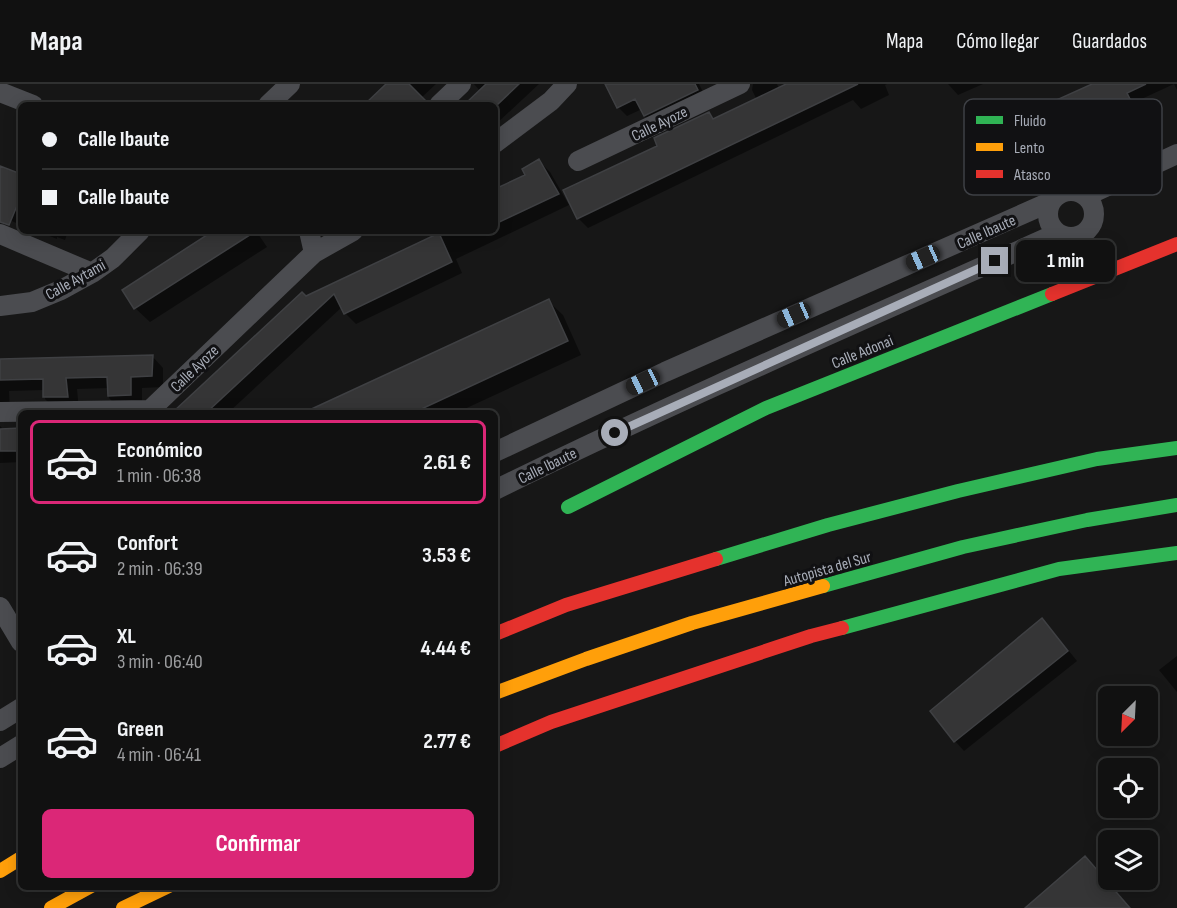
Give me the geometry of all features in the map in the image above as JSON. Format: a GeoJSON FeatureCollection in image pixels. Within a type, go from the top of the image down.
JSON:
{"type":"FeatureCollection","features":[{"type":"Feature","properties":{"kind":"main road","name":"Calle Adonai"},"geometry":{"type":"LineString","coordinates":[[568,507],[766,408],[1177,244]]}},
{"type":"Feature","properties":{"kind":"main road"},"geometry":{"type":"LineString","coordinates":[[1097,459],[1137,441]]}},
{"type":"Feature","properties":{"kind":"main road"},"geometry":{"type":"LineString","coordinates":[[498,633],[566,605],[828,525],[958,491],[1097,459],[1177,448]]}},
{"type":"Feature","properties":{"kind":"main road","name":"Autopista del Sur"},"geometry":{"type":"LineString","coordinates":[[498,692],[586,659],[692,624],[963,547],[1087,520],[1177,505]]}},
{"type":"Feature","properties":{"kind":"main road"},"geometry":{"type":"LineString","coordinates":[[498,745],[551,722],[811,636],[1059,569],[1177,553]]}},
{"type":"Feature","properties":{"kind":"main road"},"geometry":{"type":"LineString","coordinates":[[1059,569],[1177,563]]}},
{"type":"Feature","properties":{"kind":"main road"},"geometry":{"type":"LineString","coordinates":[[0,871],[18,860]]}},
{"type":"Feature","properties":{"kind":"main road"},"geometry":{"type":"LineString","coordinates":[[51,908],[84,890]]}},
{"type":"Feature","properties":{"kind":"main road"},"geometry":{"type":"LineString","coordinates":[[123,908],[161,890]]}},
{"type":"Feature","properties":{"kind":"street"},"geometry":{"type":"LineString","coordinates":[[271,102],[290,84]]}},
{"type":"Feature","properties":{"kind":"street"},"geometry":{"type":"LineString","coordinates":[[442,102],[461,84]]}},
{"type":"Feature","properties":{"kind":"street"},"geometry":{"type":"LineString","coordinates":[[498,140],[567,84]]}},
{"type":"Feature","properties":{"kind":"street","name":"Calle Ayoze"},"geometry":{"type":"LineString","coordinates":[[578,161],[740,84]]}},
{"type":"Feature","properties":{"kind":"street"},"geometry":{"type":"LineString","coordinates":[[0,92],[25,102]]}},
{"type":"Feature","properties":{"kind":"street"},"geometry":{"type":"LineString","coordinates":[[1162,161],[1177,154]]}},
{"type":"Feature","properties":{"kind":"street"},"geometry":{"type":"LineString","coordinates":[[1058,195],[1050,202],[1048,216],[1051,226],[1058,233],[1068,237],[1078,236],[1089,229],[1094,218],[1094,208],[1086,196]]}},
{"type":"Feature","properties":{"kind":"street","name":"Calle Ibaute"},"geometry":{"type":"LineString","coordinates":[[498,450],[665,372],[1050,202]]}},
{"type":"Feature","properties":{"kind":"street","name":"Calle Ibaute"},"geometry":{"type":"LineString","coordinates":[[498,489],[679,403],[1058,233]]}},
{"type":"Feature","properties":{"kind":"street"},"geometry":{"type":"LineString","coordinates":[[0,234],[92,273]]}},
{"type":"Feature","properties":{"kind":"street"},"geometry":{"type":"LineString","coordinates":[[310,234],[314,253]]}},
{"type":"Feature","properties":{"kind":"street","name":"Calle Ayoze"},"geometry":{"type":"LineString","coordinates":[[150,410],[314,253],[348,234]]}},
{"type":"Feature","properties":{"kind":"street","name":"Calle Aytami"},"geometry":{"type":"LineString","coordinates":[[0,306],[32,302],[61,290],[113,258],[135,235]]}},
{"type":"Feature","properties":{"kind":"street"},"geometry":{"type":"LineString","coordinates":[[665,372],[679,403]]}},
{"type":"Feature","properties":{"kind":"street","name":"Calle Ayoze"},"geometry":{"type":"LineString","coordinates":[[0,412],[18,412]]}},
{"type":"Feature","properties":{"kind":"street"},"geometry":{"type":"LineString","coordinates":[[535,432],[550,463]]}},
{"type":"Feature","properties":{"kind":"street"},"geometry":{"type":"LineString","coordinates":[[0,607],[18,637]]}},
{"type":"Feature","properties":{"kind":"street"},"geometry":{"type":"LineString","coordinates":[[0,721],[18,710]]}},
{"type":"Feature","properties":{"kind":"street"},"geometry":{"type":"LineString","coordinates":[[0,758],[18,747]]}},
{"type":"Feature","properties":{"kind":"building"},"geometry":{"type":"Polygon","coordinates":[[[386,84],[409,84],[427,102],[367,102],[386,84]]]}},
{"type":"Feature","properties":{"kind":"building"},"geometry":{"type":"Polygon","coordinates":[[[486,84],[519,84],[498,104],[498,102],[467,102],[486,84]]]}},
{"type":"Feature","properties":{"kind":"building"},"geometry":{"type":"Polygon","coordinates":[[[605,84],[695,84],[698,90],[644,116],[635,99],[617,108],[605,84]]]}},
{"type":"Feature","properties":{"kind":"building"},"geometry":{"type":"Polygon","coordinates":[[[786,84],[858,84],[577,219],[563,190],[657,146],[654,138],[709,112],[713,119],[786,84]]]}},
{"type":"Feature","properties":{"kind":"building"},"geometry":{"type":"Polygon","coordinates":[[[1092,84],[1146,84],[1127,93],[1130,99],[1059,99],[1092,84]]]}},
{"type":"Feature","properties":{"kind":"building"},"geometry":{"type":"Polygon","coordinates":[[[539,159],[559,194],[498,223],[498,188],[525,175],[522,169],[539,159]]]}},
{"type":"Feature","properties":{"kind":"building"},"geometry":{"type":"Polygon","coordinates":[[[0,166],[18,173],[18,203],[9,225],[0,222],[0,166]]]}},
{"type":"Feature","properties":{"kind":"building"},"geometry":{"type":"Polygon","coordinates":[[[208,234],[251,234],[134,309],[122,290],[208,234]]]}},
{"type":"Feature","properties":{"kind":"building"},"geometry":{"type":"Polygon","coordinates":[[[437,234],[439,234],[452,262],[344,314],[334,294],[209,410],[175,410],[302,292],[306,296],[437,234]]]}},
{"type":"Feature","properties":{"kind":"building"},"geometry":{"type":"Polygon","coordinates":[[[549,299],[568,341],[419,410],[309,410],[549,299]]]}},
{"type":"Feature","properties":{"kind":"building"},"geometry":{"type":"Polygon","coordinates":[[[153,355],[152,376],[131,377],[131,395],[108,396],[107,377],[66,378],[68,397],[43,397],[43,379],[0,380],[0,359],[153,355]]]}},
{"type":"Feature","properties":{"kind":"building"},"geometry":{"type":"Polygon","coordinates":[[[18,428],[18,451],[0,451],[0,429],[18,428]]]}},
{"type":"Feature","properties":{"kind":"building"},"geometry":{"type":"Polygon","coordinates":[[[1042,618],[1068,651],[954,742],[930,711],[1042,618]]]}},
{"type":"Feature","properties":{"kind":"building"},"geometry":{"type":"Polygon","coordinates":[[[1085,856],[1098,871],[1098,890],[1114,890],[1130,908],[1025,908],[1085,856]]]}},
{"type":"Feature","properties":{"kind":"traffic: fast"},"geometry":{"type":"LineString","coordinates":[[568,507],[766,408],[1052,294]]}},
{"type":"Feature","properties":{"kind":"traffic: fast"},"geometry":{"type":"LineString","coordinates":[[716,559],[828,525],[958,491],[1097,459],[1177,448]]}},
{"type":"Feature","properties":{"kind":"traffic: fast"},"geometry":{"type":"LineString","coordinates":[[823,586],[963,547],[1087,520],[1177,505]]}},
{"type":"Feature","properties":{"kind":"traffic: fast"},"geometry":{"type":"LineString","coordinates":[[842,628],[1059,569],[1177,553]]}},
{"type":"Feature","properties":{"kind":"traffic: slow"},"geometry":{"type":"LineString","coordinates":[[498,692],[692,623],[823,586]]}},
{"type":"Feature","properties":{"kind":"traffic: slow"},"geometry":{"type":"LineString","coordinates":[[0,871],[18,860]]}},
{"type":"Feature","properties":{"kind":"traffic: slow"},"geometry":{"type":"LineString","coordinates":[[51,908],[84,890]]}},
{"type":"Feature","properties":{"kind":"traffic: slow"},"geometry":{"type":"LineString","coordinates":[[123,908],[161,890]]}},
{"type":"Feature","properties":{"kind":"traffic: jam"},"geometry":{"type":"LineString","coordinates":[[1052,294],[1177,244]]}},
{"type":"Feature","properties":{"kind":"traffic: jam"},"geometry":{"type":"LineString","coordinates":[[498,633],[566,605],[716,559]]}},
{"type":"Feature","properties":{"kind":"traffic: jam"},"geometry":{"type":"LineString","coordinates":[[498,745],[551,722],[811,636],[842,628]]}},
{"type":"Feature","properties":{"kind":"route"},"geometry":{"type":"LineString","coordinates":[[615,433],[995,261]]}}]}
